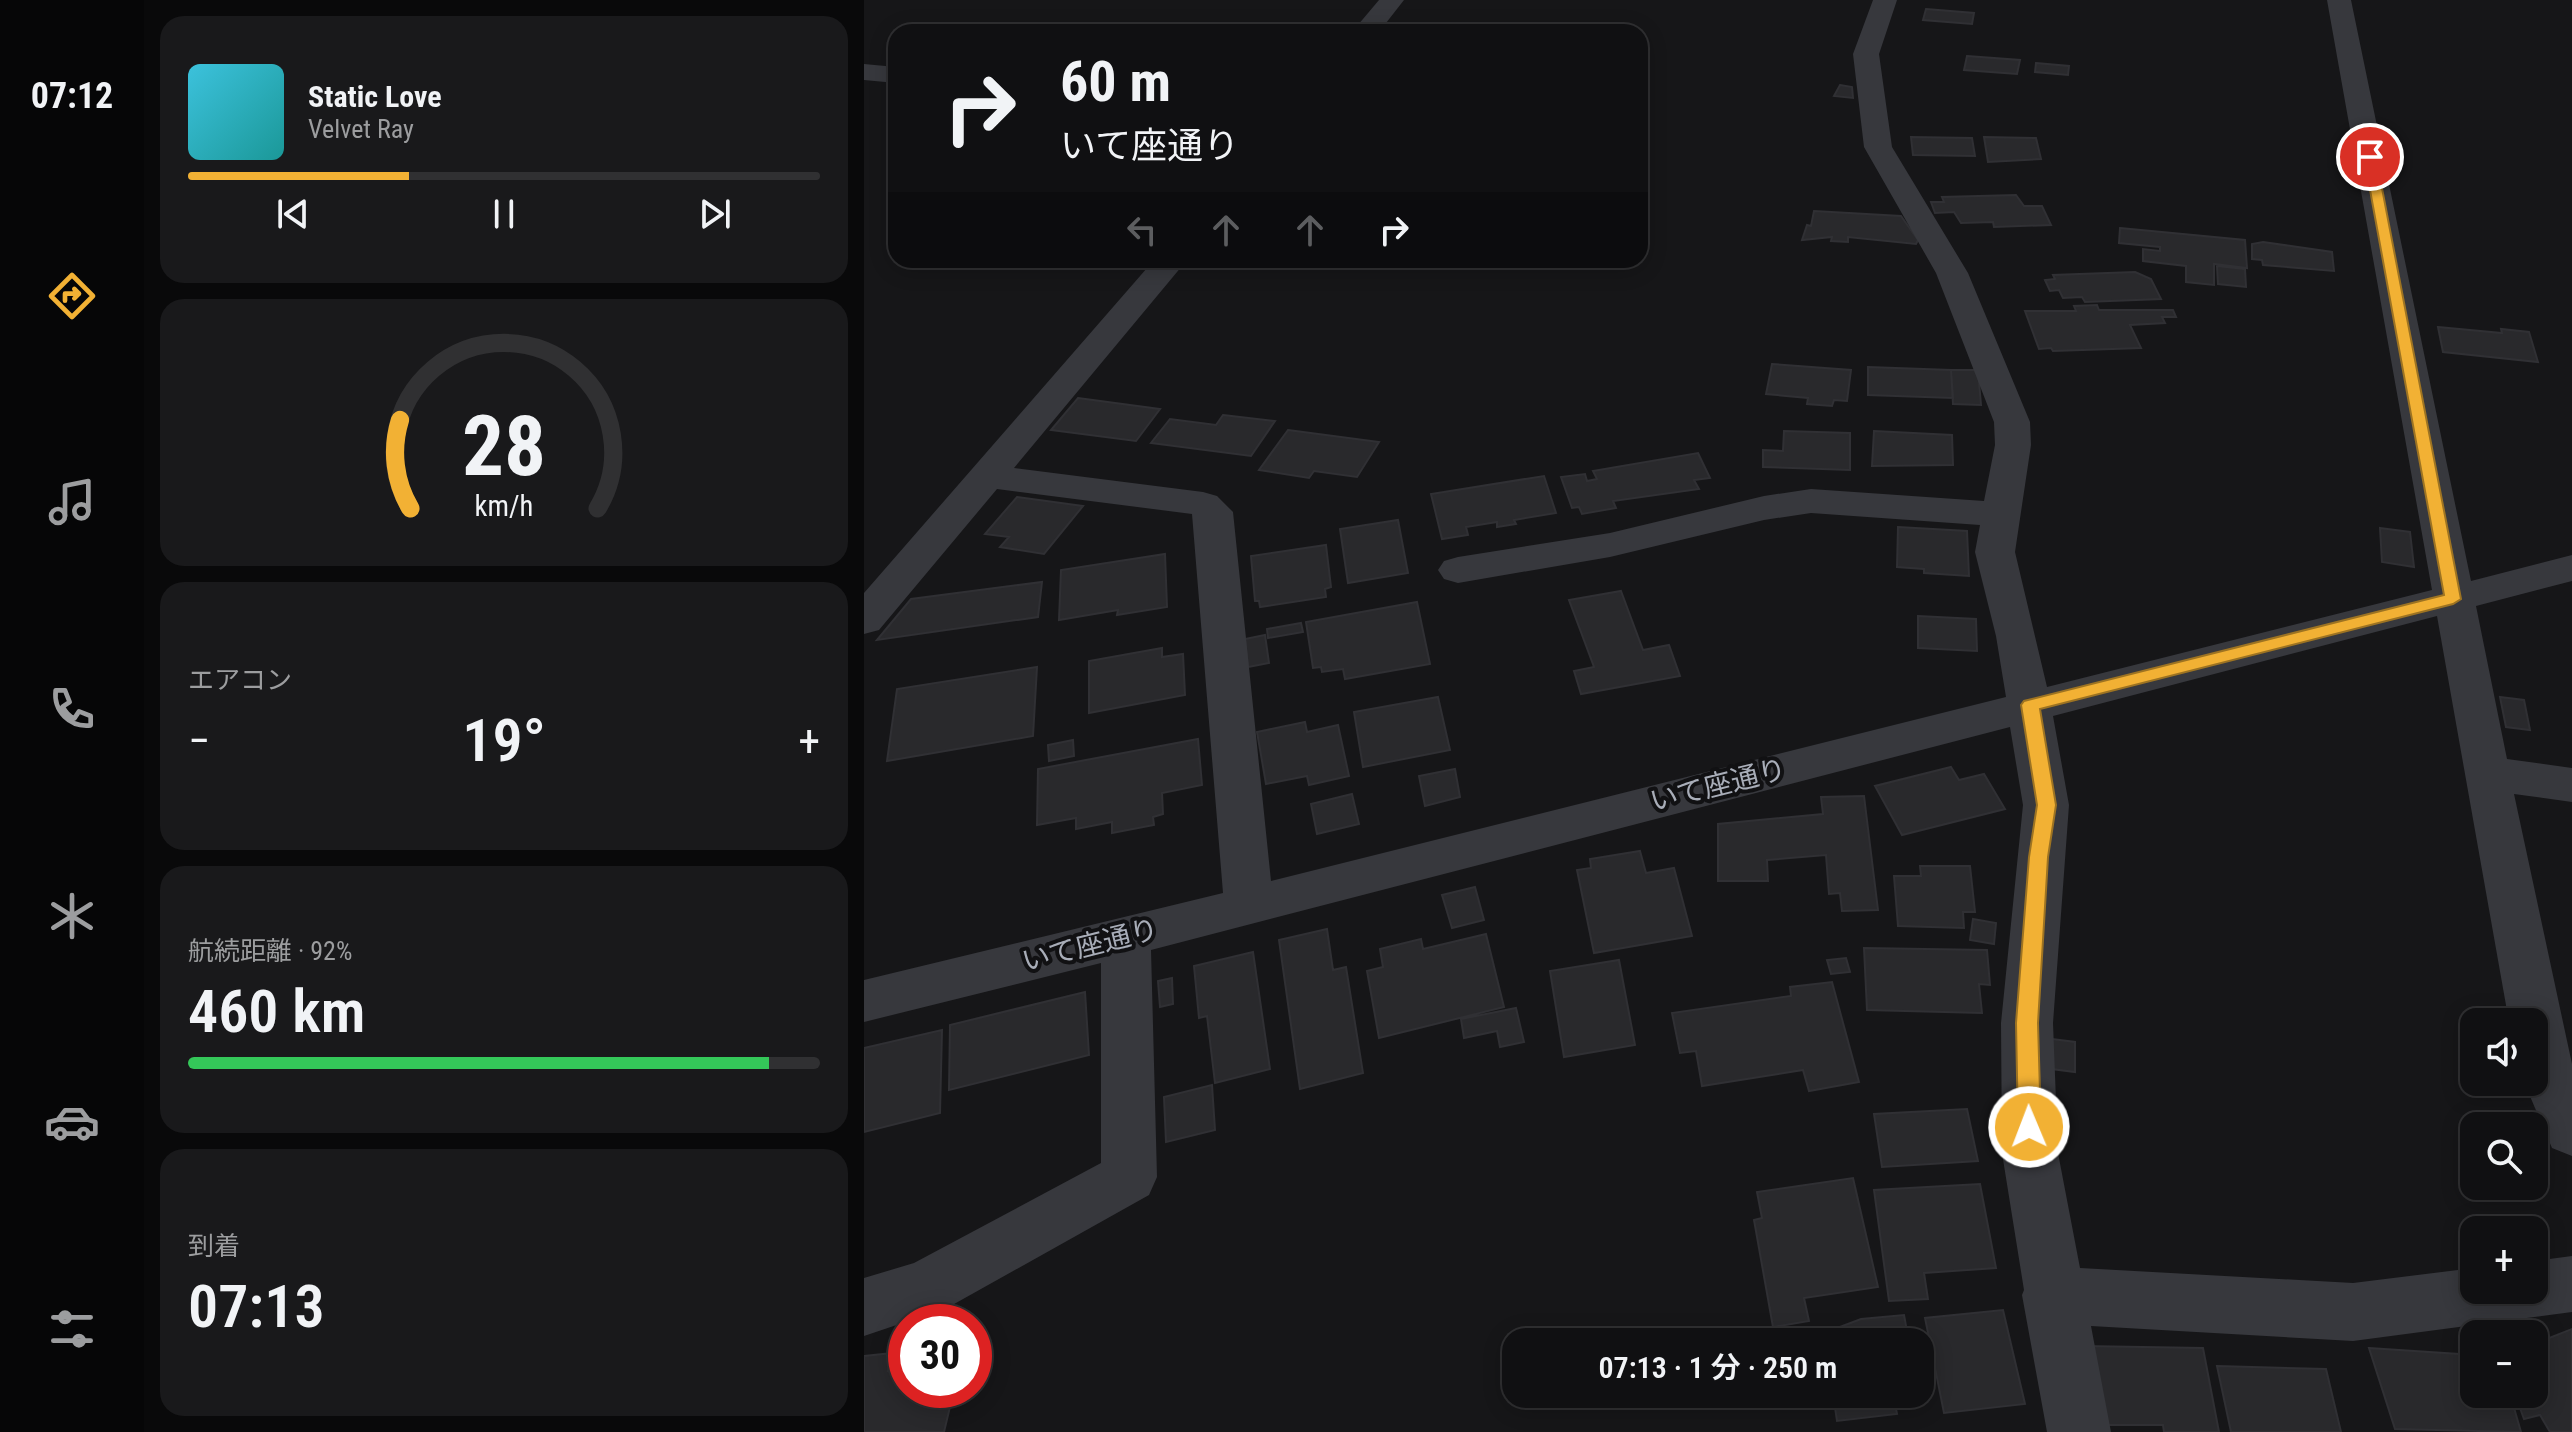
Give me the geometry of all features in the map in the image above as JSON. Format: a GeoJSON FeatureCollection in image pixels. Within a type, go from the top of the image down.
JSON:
{"type":"FeatureCollection","features":[{"type":"Feature","properties":{"kind":"street"},"geometry":{"type":"LineString","coordinates":[[1372,24],[1392,0]]}},
{"type":"Feature","properties":{"kind":"street"},"geometry":{"type":"LineString","coordinates":[[1885,0],[1866,54],[1878,147],[1952,273],[2012,422],[2013,445],[1998,514],[1995,552],[2012,611],[2046,805],[2039,857],[2027,1023],[2030,1153],[2052,1295],[2079,1432]]}},
{"type":"Feature","properties":{"kind":"street"},"geometry":{"type":"LineString","coordinates":[[2339,0],[2540,1048],[2558,1102],[2572,1131]]}},
{"type":"Feature","properties":{"kind":"street"},"geometry":{"type":"LineString","coordinates":[[864,72],[888,74]]}},
{"type":"Feature","properties":{"kind":"street"},"geometry":{"type":"LineString","coordinates":[[864,620],[1164,268]]}},
{"type":"Feature","properties":{"kind":"street"},"geometry":{"type":"LineString","coordinates":[[987,476],[1203,504],[1214,512],[1249,906]]}},
{"type":"Feature","properties":{"kind":"street"},"geometry":{"type":"LineString","coordinates":[[1458,570],[1610,545],[1764,508],[1811,501],[1998,514]]}},
{"type":"Feature","properties":{"kind":"street","name":"いて座通り"},"geometry":{"type":"LineString","coordinates":[[864,1001],[1249,906],[2572,568]]}},
{"type":"Feature","properties":{"kind":"street"},"geometry":{"type":"LineString","coordinates":[[2487,773],[2572,785]]}},
{"type":"Feature","properties":{"kind":"street"},"geometry":{"type":"LineString","coordinates":[[864,1307],[926,1288],[1129,1177],[1126,937]]}},
{"type":"Feature","properties":{"kind":"street"},"geometry":{"type":"LineString","coordinates":[[2548,1288],[2572,1284]]}},
{"type":"Feature","properties":{"kind":"street"},"geometry":{"type":"LineString","coordinates":[[2052,1295],[2353,1312],[2460,1299]]}},
{"type":"Feature","properties":{"kind":"building"},"geometry":{"type":"Polygon","coordinates":[[[1926,9],[1974,13],[1972,24],[1923,20],[1926,9]]]}},
{"type":"Feature","properties":{"kind":"building"},"geometry":{"type":"Polygon","coordinates":[[[1967,56],[2020,60],[2017,74],[1964,70],[1967,56]]]}},
{"type":"Feature","properties":{"kind":"building"},"geometry":{"type":"Polygon","coordinates":[[[2036,63],[2069,66],[2068,75],[2035,72],[2036,63]]]}},
{"type":"Feature","properties":{"kind":"building"},"geometry":{"type":"Polygon","coordinates":[[[1840,85],[1852,87],[1853,98],[1834,96],[1840,85]]]}},
{"type":"Feature","properties":{"kind":"building"},"geometry":{"type":"Polygon","coordinates":[[[1911,137],[1972,138],[1975,156],[1913,155],[1911,137]]]}},
{"type":"Feature","properties":{"kind":"building"},"geometry":{"type":"Polygon","coordinates":[[[1984,137],[2036,138],[2041,159],[1988,162],[1984,137]]]}},
{"type":"Feature","properties":{"kind":"building"},"geometry":{"type":"Polygon","coordinates":[[[2016,195],[2024,206],[2042,206],[2051,225],[1994,227],[1993,222],[1961,223],[1954,212],[1935,213],[1931,202],[1944,202],[1942,197],[2016,195]]]}},
{"type":"Feature","properties":{"kind":"building"},"geometry":{"type":"Polygon","coordinates":[[[1814,211],[1901,216],[1918,240],[1916,244],[1848,237],[1848,242],[1831,241],[1832,237],[1802,240],[1807,225],[1811,226],[1814,211]]]}},
{"type":"Feature","properties":{"kind":"building"},"geometry":{"type":"Polygon","coordinates":[[[2120,228],[2245,240],[2247,268],[2214,264],[2214,285],[2186,282],[2186,266],[2143,261],[2143,249],[2160,251],[2160,247],[2119,243],[2120,228]]]}},
{"type":"Feature","properties":{"kind":"building"},"geometry":{"type":"Polygon","coordinates":[[[2263,242],[2332,252],[2334,271],[2263,265],[2262,260],[2252,259],[2252,244],[2263,242]]]}},
{"type":"Feature","properties":{"kind":"building"},"geometry":{"type":"Polygon","coordinates":[[[2217,266],[2245,269],[2246,287],[2218,284],[2217,266]]]}},
{"type":"Feature","properties":{"kind":"building"},"geometry":{"type":"Polygon","coordinates":[[[2135,272],[2151,279],[2161,299],[2085,302],[2082,297],[2063,298],[2059,290],[2050,291],[2045,280],[2055,279],[2053,275],[2135,272]]]}},
{"type":"Feature","properties":{"kind":"building"},"geometry":{"type":"Polygon","coordinates":[[[2097,305],[2099,310],[2173,310],[2176,317],[2162,317],[2165,323],[2130,325],[2141,348],[2039,349],[2025,311],[2076,311],[2074,306],[2097,305]]]}},
{"type":"Feature","properties":{"kind":"building"},"geometry":{"type":"Polygon","coordinates":[[[2438,327],[2502,333],[2501,329],[2529,332],[2538,362],[2443,352],[2438,327]]]}},
{"type":"Feature","properties":{"kind":"building"},"geometry":{"type":"Polygon","coordinates":[[[1772,364],[1851,370],[1847,401],[1834,400],[1832,406],[1807,404],[1808,398],[1766,394],[1772,364]]]}},
{"type":"Feature","properties":{"kind":"building"},"geometry":{"type":"Polygon","coordinates":[[[1868,367],[1951,370],[1953,398],[1868,395],[1868,367]]]}},
{"type":"Feature","properties":{"kind":"building"},"geometry":{"type":"Polygon","coordinates":[[[1951,370],[1978,370],[1981,405],[1953,404],[1951,370]]]}},
{"type":"Feature","properties":{"kind":"building"},"geometry":{"type":"Polygon","coordinates":[[[1078,398],[1160,409],[1136,441],[1051,430],[1078,398]]]}},
{"type":"Feature","properties":{"kind":"building"},"geometry":{"type":"Polygon","coordinates":[[[1223,415],[1275,421],[1251,456],[1151,443],[1170,419],[1216,425],[1223,415]]]}},
{"type":"Feature","properties":{"kind":"building"},"geometry":{"type":"Polygon","coordinates":[[[1288,430],[1379,442],[1357,477],[1314,471],[1309,478],[1259,470],[1288,430]]]}},
{"type":"Feature","properties":{"kind":"building"},"geometry":{"type":"Polygon","coordinates":[[[1784,431],[1850,433],[1850,470],[1763,467],[1763,450],[1783,451],[1784,431]]]}},
{"type":"Feature","properties":{"kind":"building"},"geometry":{"type":"Polygon","coordinates":[[[1874,431],[1952,435],[1953,465],[1872,466],[1874,431]]]}},
{"type":"Feature","properties":{"kind":"building"},"geometry":{"type":"Polygon","coordinates":[[[1698,453],[1710,478],[1694,480],[1699,489],[1613,501],[1616,508],[1582,514],[1579,507],[1572,508],[1561,477],[1585,474],[1587,481],[1597,479],[1593,471],[1698,453]]]}},
{"type":"Feature","properties":{"kind":"building"},"geometry":{"type":"Polygon","coordinates":[[[1544,476],[1556,513],[1514,520],[1516,524],[1497,527],[1497,522],[1466,527],[1468,535],[1442,539],[1431,494],[1544,476]]]}},
{"type":"Feature","properties":{"kind":"building"},"geometry":{"type":"Polygon","coordinates":[[[1017,497],[1083,506],[1044,554],[1000,547],[1009,537],[985,534],[1017,497]]]}},
{"type":"Feature","properties":{"kind":"building"},"geometry":{"type":"Polygon","coordinates":[[[1398,520],[1408,573],[1348,583],[1340,529],[1398,520]]]}},
{"type":"Feature","properties":{"kind":"building"},"geometry":{"type":"Polygon","coordinates":[[[1898,527],[1967,531],[1969,576],[1924,573],[1924,569],[1897,567],[1898,527]]]}},
{"type":"Feature","properties":{"kind":"building"},"geometry":{"type":"Polygon","coordinates":[[[2380,528],[2410,532],[2414,567],[2382,562],[2380,528]]]}},
{"type":"Feature","properties":{"kind":"building"},"geometry":{"type":"Polygon","coordinates":[[[1326,545],[1331,587],[1325,589],[1326,597],[1260,607],[1259,601],[1255,601],[1251,556],[1326,545]]]}},
{"type":"Feature","properties":{"kind":"building"},"geometry":{"type":"Polygon","coordinates":[[[1165,554],[1167,607],[1117,615],[1118,610],[1059,620],[1061,570],[1165,554]]]}},
{"type":"Feature","properties":{"kind":"building"},"geometry":{"type":"Polygon","coordinates":[[[1042,582],[1038,617],[877,640],[911,599],[1042,582]]]}},
{"type":"Feature","properties":{"kind":"building"},"geometry":{"type":"Polygon","coordinates":[[[1621,591],[1643,650],[1669,645],[1680,676],[1581,694],[1574,671],[1594,667],[1569,600],[1621,591]]]}},
{"type":"Feature","properties":{"kind":"building"},"geometry":{"type":"Polygon","coordinates":[[[1417,602],[1430,664],[1345,679],[1343,669],[1322,672],[1321,667],[1313,668],[1306,622],[1417,602]]]}},
{"type":"Feature","properties":{"kind":"building"},"geometry":{"type":"Polygon","coordinates":[[[1918,616],[1976,619],[1977,651],[1918,648],[1918,616]]]}},
{"type":"Feature","properties":{"kind":"building"},"geometry":{"type":"Polygon","coordinates":[[[1301,623],[1303,632],[1268,638],[1267,629],[1301,623]]]}},
{"type":"Feature","properties":{"kind":"building"},"geometry":{"type":"Polygon","coordinates":[[[1265,635],[1269,663],[1248,667],[1245,639],[1265,635]]]}},
{"type":"Feature","properties":{"kind":"building"},"geometry":{"type":"Polygon","coordinates":[[[1162,648],[1162,657],[1183,654],[1185,695],[1089,713],[1089,661],[1162,648]]]}},
{"type":"Feature","properties":{"kind":"building"},"geometry":{"type":"Polygon","coordinates":[[[1037,667],[1033,736],[887,761],[897,689],[1037,667]]]}},
{"type":"Feature","properties":{"kind":"building"},"geometry":{"type":"Polygon","coordinates":[[[1438,697],[1450,750],[1363,767],[1354,712],[1438,697]]]}},
{"type":"Feature","properties":{"kind":"building"},"geometry":{"type":"Polygon","coordinates":[[[2500,697],[2524,700],[2530,730],[2506,727],[2500,697]]]}},
{"type":"Feature","properties":{"kind":"building"},"geometry":{"type":"Polygon","coordinates":[[[1305,722],[1307,732],[1338,725],[1349,776],[1309,785],[1307,776],[1266,784],[1257,732],[1305,722]]]}},
{"type":"Feature","properties":{"kind":"building"},"geometry":{"type":"Polygon","coordinates":[[[1198,739],[1202,785],[1162,793],[1163,814],[1153,817],[1154,825],[1112,833],[1112,822],[1076,829],[1076,818],[1037,825],[1038,769],[1198,739]]]}},
{"type":"Feature","properties":{"kind":"building"},"geometry":{"type":"Polygon","coordinates":[[[1073,740],[1074,756],[1049,761],[1048,745],[1073,740]]]}},
{"type":"Feature","properties":{"kind":"building"},"geometry":{"type":"Polygon","coordinates":[[[1951,767],[1959,780],[1984,774],[2005,809],[1902,835],[1875,786],[1951,767]]]}},
{"type":"Feature","properties":{"kind":"building"},"geometry":{"type":"Polygon","coordinates":[[[1455,769],[1460,797],[1425,806],[1419,776],[1455,769]]]}},
{"type":"Feature","properties":{"kind":"building"},"geometry":{"type":"Polygon","coordinates":[[[1352,794],[1359,824],[1317,834],[1311,804],[1352,794]]]}},
{"type":"Feature","properties":{"kind":"building"},"geometry":{"type":"Polygon","coordinates":[[[1864,796],[1878,910],[1842,911],[1840,893],[1829,894],[1826,855],[1767,860],[1768,881],[1718,881],[1718,824],[1823,814],[1821,797],[1864,796]]]}},
{"type":"Feature","properties":{"kind":"building"},"geometry":{"type":"Polygon","coordinates":[[[1640,851],[1646,873],[1674,868],[1692,936],[1594,953],[1577,870],[1591,868],[1590,859],[1640,851]]]}},
{"type":"Feature","properties":{"kind":"building"},"geometry":{"type":"Polygon","coordinates":[[[1920,866],[1970,866],[1975,912],[1963,912],[1964,928],[1898,926],[1894,876],[1921,876],[1920,866]]]}},
{"type":"Feature","properties":{"kind":"building"},"geometry":{"type":"Polygon","coordinates":[[[1475,887],[1484,920],[1452,928],[1442,895],[1475,887]]]}},
{"type":"Feature","properties":{"kind":"building"},"geometry":{"type":"Polygon","coordinates":[[[1973,919],[1996,923],[1994,944],[1970,940],[1973,919]]]}},
{"type":"Feature","properties":{"kind":"building"},"geometry":{"type":"Polygon","coordinates":[[[1327,929],[1333,970],[1346,967],[1363,1073],[1300,1089],[1279,940],[1327,929]]]}},
{"type":"Feature","properties":{"kind":"building"},"geometry":{"type":"Polygon","coordinates":[[[1486,934],[1504,1007],[1379,1038],[1367,971],[1383,967],[1380,949],[1421,939],[1423,949],[1486,934]]]}},
{"type":"Feature","properties":{"kind":"building"},"geometry":{"type":"Polygon","coordinates":[[[1864,948],[1987,950],[1990,985],[1979,984],[1982,1013],[1867,1010],[1864,948]]]}},
{"type":"Feature","properties":{"kind":"building"},"geometry":{"type":"Polygon","coordinates":[[[1253,952],[1270,1069],[1215,1083],[1207,1016],[1199,1018],[1194,966],[1253,952]]]}},
{"type":"Feature","properties":{"kind":"building"},"geometry":{"type":"Polygon","coordinates":[[[1846,958],[1850,972],[1831,974],[1827,960],[1846,958]]]}},
{"type":"Feature","properties":{"kind":"building"},"geometry":{"type":"Polygon","coordinates":[[[1619,960],[1635,1045],[1564,1057],[1550,971],[1619,960]]]}},
{"type":"Feature","properties":{"kind":"building"},"geometry":{"type":"Polygon","coordinates":[[[1172,978],[1173,1004],[1160,1007],[1158,981],[1172,978]]]}},
{"type":"Feature","properties":{"kind":"building"},"geometry":{"type":"Polygon","coordinates":[[[1832,982],[1859,1082],[1809,1091],[1803,1070],[1702,1086],[1696,1051],[1680,1053],[1672,1013],[1791,996],[1790,987],[1832,982]]]}},
{"type":"Feature","properties":{"kind":"building"},"geometry":{"type":"Polygon","coordinates":[[[1085,992],[1089,1055],[949,1090],[950,1025],[1085,992]]]}},
{"type":"Feature","properties":{"kind":"building"},"geometry":{"type":"Polygon","coordinates":[[[1516,1008],[1524,1042],[1500,1047],[1497,1031],[1464,1038],[1461,1019],[1516,1008]]]}},
{"type":"Feature","properties":{"kind":"building"},"geometry":{"type":"Polygon","coordinates":[[[942,1030],[940,1113],[864,1132],[864,1048],[942,1030]]]}},
{"type":"Feature","properties":{"kind":"building"},"geometry":{"type":"Polygon","coordinates":[[[2052,1039],[2075,1042],[2075,1072],[2052,1069],[2052,1039]]]}},
{"type":"Feature","properties":{"kind":"building"},"geometry":{"type":"Polygon","coordinates":[[[1212,1085],[1215,1130],[1166,1142],[1164,1097],[1212,1085]]]}},
{"type":"Feature","properties":{"kind":"building"},"geometry":{"type":"Polygon","coordinates":[[[1967,1109],[1978,1161],[1882,1167],[1874,1114],[1967,1109]]]}},
{"type":"Feature","properties":{"kind":"building"},"geometry":{"type":"Polygon","coordinates":[[[1853,1178],[1878,1287],[1804,1298],[1809,1321],[1773,1327],[1754,1220],[1762,1218],[1757,1192],[1853,1178]]]}},
{"type":"Feature","properties":{"kind":"building"},"geometry":{"type":"Polygon","coordinates":[[[1980,1184],[1996,1268],[1924,1273],[1928,1299],[1889,1301],[1874,1190],[1980,1184]]]}},
{"type":"Feature","properties":{"kind":"building"},"geometry":{"type":"Polygon","coordinates":[[[2003,1310],[2025,1404],[1944,1413],[1934,1363],[1934,1328],[1927,1328],[1925,1318],[2003,1310]]]}},
{"type":"Feature","properties":{"kind":"building"},"geometry":{"type":"Polygon","coordinates":[[[1904,1315],[1906,1328],[1837,1328],[1861,1319],[1904,1315]]]}},
{"type":"Feature","properties":{"kind":"building"},"geometry":{"type":"Polygon","coordinates":[[[2572,1329],[2572,1432],[2550,1432],[2540,1415],[2524,1419],[2520,1408],[2548,1408],[2548,1338],[2572,1329]]]}},
{"type":"Feature","properties":{"kind":"building"},"geometry":{"type":"Polygon","coordinates":[[[2083,1346],[2203,1348],[2219,1432],[2164,1432],[2163,1425],[2094,1425],[2083,1346]]]}},
{"type":"Feature","properties":{"kind":"building"},"geometry":{"type":"Polygon","coordinates":[[[2369,1348],[2460,1354],[2460,1408],[2514,1408],[2521,1432],[2395,1429],[2369,1348]]]}},
{"type":"Feature","properties":{"kind":"building"},"geometry":{"type":"Polygon","coordinates":[[[888,1354],[888,1408],[950,1408],[944,1432],[864,1432],[864,1356],[888,1354]]]}},
{"type":"Feature","properties":{"kind":"building"},"geometry":{"type":"Polygon","coordinates":[[[2217,1366],[2326,1369],[2341,1432],[2231,1432],[2217,1366]]]}},
{"type":"Feature","properties":{"kind":"building"},"geometry":{"type":"Polygon","coordinates":[[[1835,1408],[1896,1408],[1897,1414],[1837,1421],[1835,1408]]]}},
{"type":"Feature","properties":{"kind":"route"},"geometry":{"type":"LineString","coordinates":[[2029,1127],[2027,1023],[2039,857],[2046,805],[2030,705],[2453,599],[2370,157]]}}]}
